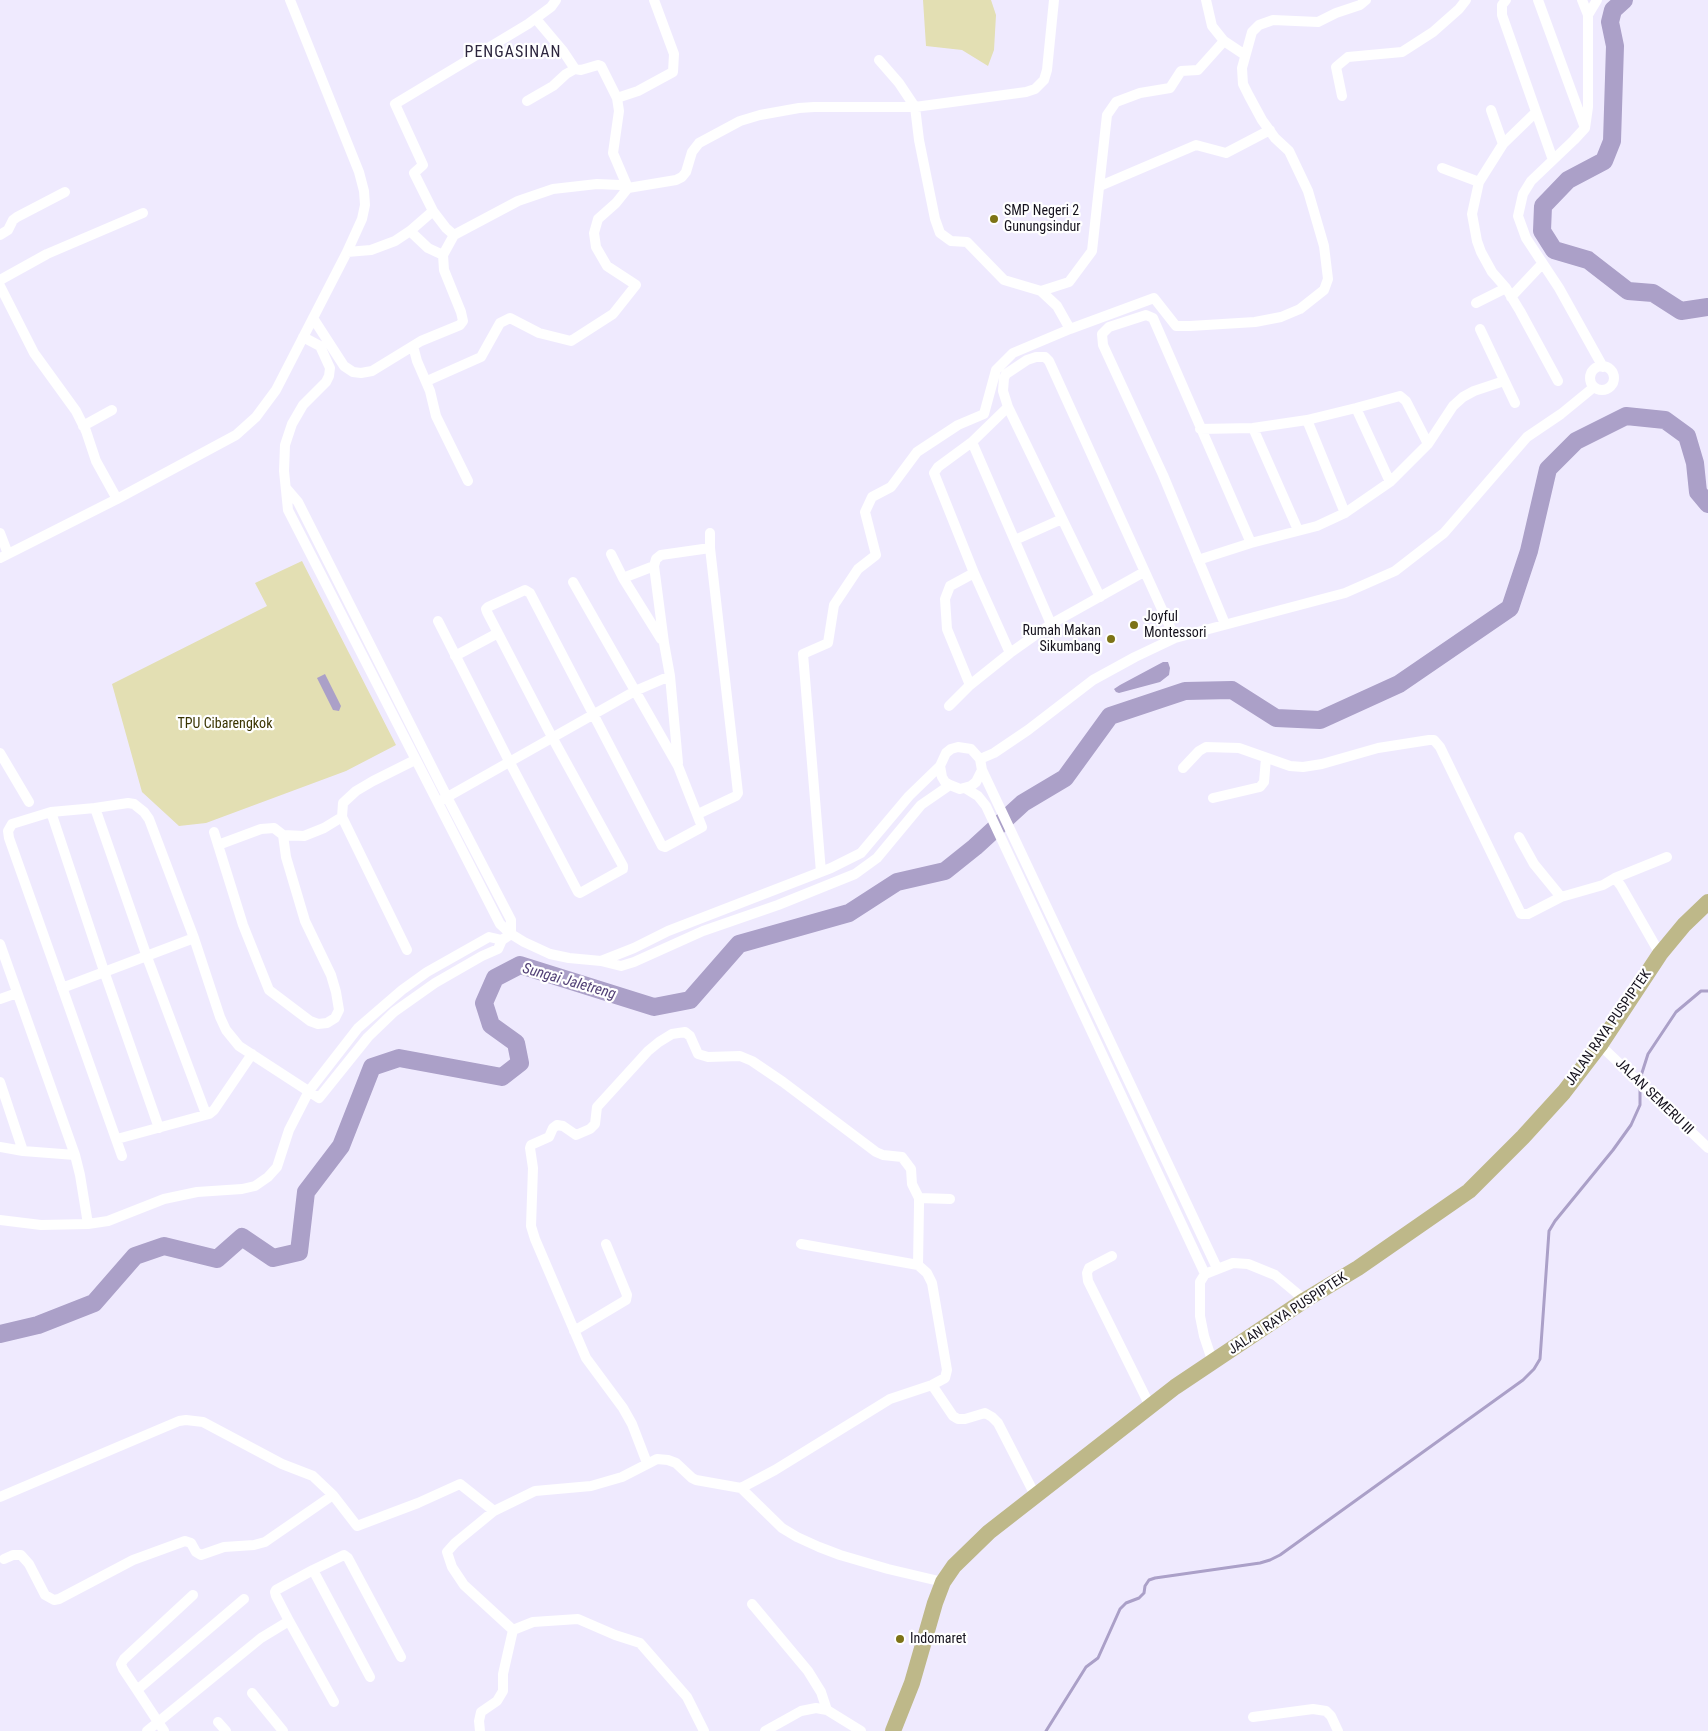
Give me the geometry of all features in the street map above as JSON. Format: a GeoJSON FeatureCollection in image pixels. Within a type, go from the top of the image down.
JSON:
{"type":"FeatureCollection","features":[{"type":"Feature","properties":{"kind":"main road","name":"JALAN RAYA PUSPIPTEK"},"geometry":{"type":"LineString","coordinates":[[893,1731],[912,1682],[943,1582],[954,1566],[982,1539],[1035,1495],[1175,1387],[1213,1364],[1305,1300],[1358,1268],[1469,1191],[1523,1137],[1564,1092],[1600,1046],[1660,954],[1684,925],[1708,902]]}},
{"type":"Feature","properties":{"kind":"street"},"geometry":{"type":"LineString","coordinates":[[0,533],[4,556],[117,499],[236,435],[267,404],[276,390],[347,252],[364,212],[365,198],[363,182],[290,0]]}},
{"type":"Feature","properties":{"kind":"street"},"geometry":{"type":"LineString","coordinates":[[454,235],[433,211],[414,174],[423,165],[395,104],[536,18],[551,7],[556,0]]}},
{"type":"Feature","properties":{"kind":"street"},"geometry":{"type":"LineString","coordinates":[[618,98],[638,91],[673,72],[674,54],[654,0]]}},
{"type":"Feature","properties":{"kind":"street"},"geometry":{"type":"LineString","coordinates":[[313,318],[340,361],[348,369],[353,372],[362,373],[372,371],[421,341],[460,325],[463,321],[444,270],[443,255],[454,235],[518,201],[553,190],[597,184],[628,188],[644,187],[682,177],[686,172],[695,146],[740,121],[798,108],[915,107],[1016,94],[1035,89],[1044,80],[1047,70],[1054,0]]}},
{"type":"Feature","properties":{"kind":"street"},"geometry":{"type":"LineString","coordinates":[[1206,0],[1212,26],[1224,41],[1245,55]]}},
{"type":"Feature","properties":{"kind":"street"},"geometry":{"type":"LineString","coordinates":[[821,872],[803,654],[828,642],[834,605],[858,569],[876,554],[865,512],[872,497],[892,487],[917,452],[958,425],[984,414],[996,370],[1013,353],[1070,329],[1154,298],[1176,326],[1280,318],[1300,309],[1324,290],[1328,279],[1326,256],[1314,207],[1298,167],[1289,151],[1270,130],[1249,96],[1243,84],[1242,68],[1252,32],[1265,21],[1318,22],[1336,13],[1360,5],[1366,0]]}},
{"type":"Feature","properties":{"kind":"street"},"geometry":{"type":"LineString","coordinates":[[1342,96],[1336,67],[1348,57],[1402,52],[1433,32],[1459,9],[1466,0]]}},
{"type":"Feature","properties":{"kind":"street"},"geometry":{"type":"LineString","coordinates":[[1506,0],[1502,5],[1502,15],[1553,160]]}},
{"type":"Feature","properties":{"kind":"street"},"geometry":{"type":"LineString","coordinates":[[1538,0],[1585,128]]}},
{"type":"Feature","properties":{"kind":"street"},"geometry":{"type":"LineString","coordinates":[[1582,0],[1588,15],[1588,107],[1585,128],[1531,181],[1523,194],[1518,216],[1526,238],[1559,288],[1603,367]]}},
{"type":"Feature","properties":{"kind":"street"},"geometry":{"type":"LineString","coordinates":[[1588,15],[1597,0]]}},
{"type":"Feature","properties":{"kind":"street"},"geometry":{"type":"LineString","coordinates":[[536,18],[563,51],[574,70]]}},
{"type":"Feature","properties":{"kind":"street"},"geometry":{"type":"LineString","coordinates":[[1041,291],[1069,282],[1092,251],[1107,115],[1116,102],[1140,93],[1170,88],[1181,71],[1198,70],[1224,41]]}},
{"type":"Feature","properties":{"kind":"street"},"geometry":{"type":"LineString","coordinates":[[879,60],[899,83],[915,107],[919,140],[935,219],[940,233],[951,241],[967,242],[1004,280],[1041,291],[1057,306],[1070,329]]}},
{"type":"Feature","properties":{"kind":"street"},"geometry":{"type":"LineString","coordinates":[[527,102],[554,86],[566,74],[574,70],[600,66],[618,98],[619,111],[613,153],[628,188]]}},
{"type":"Feature","properties":{"kind":"street"},"geometry":{"type":"LineString","coordinates":[[1491,110],[1503,144]]}},
{"type":"Feature","properties":{"kind":"street"},"geometry":{"type":"LineString","coordinates":[[1536,112],[1503,144],[1479,182],[1472,214],[1477,241],[1492,272],[1509,292],[1558,381]]}},
{"type":"Feature","properties":{"kind":"street"},"geometry":{"type":"LineString","coordinates":[[1100,186],[1196,145],[1226,154],[1270,130]]}},
{"type":"Feature","properties":{"kind":"street"},"geometry":{"type":"LineString","coordinates":[[1442,168],[1479,182]]}},
{"type":"Feature","properties":{"kind":"street"},"geometry":{"type":"LineString","coordinates":[[427,381],[481,357],[500,323],[510,318],[539,333],[571,341],[614,314],[636,285],[607,266],[596,247],[594,233],[598,219],[628,188]]}},
{"type":"Feature","properties":{"kind":"street"},"geometry":{"type":"LineString","coordinates":[[0,235],[8,230],[13,220],[17,217],[64,192]]}},
{"type":"Feature","properties":{"kind":"street"},"geometry":{"type":"LineString","coordinates":[[347,252],[371,250],[384,246],[410,231],[433,211]]}},
{"type":"Feature","properties":{"kind":"street"},"geometry":{"type":"LineString","coordinates":[[0,280],[47,254],[143,213]]}},
{"type":"Feature","properties":{"kind":"street"},"geometry":{"type":"LineString","coordinates":[[410,231],[428,248],[443,255]]}},
{"type":"Feature","properties":{"kind":"street"},"geometry":{"type":"LineString","coordinates":[[1476,303],[1509,292],[1542,264]]}},
{"type":"Feature","properties":{"kind":"street"},"geometry":{"type":"LineString","coordinates":[[0,286],[34,353],[76,411],[96,461],[117,499]]}},
{"type":"Feature","properties":{"kind":"street"},"geometry":{"type":"LineString","coordinates":[[1225,624],[1163,475],[1103,345],[1102,337],[1106,329],[1146,315],[1153,318],[1200,430],[1251,543]]}},
{"type":"Feature","properties":{"kind":"street"},"geometry":{"type":"LineString","coordinates":[[1480,329],[1516,403]]}},
{"type":"Feature","properties":{"kind":"street"},"geometry":{"type":"LineString","coordinates":[[303,336],[320,346],[330,368],[326,382],[303,405],[292,424],[285,445],[284,471],[288,510],[507,937]]}},
{"type":"Feature","properties":{"kind":"street"},"geometry":{"type":"LineString","coordinates":[[413,346],[417,361],[427,381],[436,416],[468,481]]}},
{"type":"Feature","properties":{"kind":"street"},"geometry":{"type":"LineString","coordinates":[[1100,597],[1008,407],[1003,391],[1006,374],[1026,360],[1041,356],[1047,359],[1175,638]]}},
{"type":"Feature","properties":{"kind":"street"},"geometry":{"type":"LineString","coordinates":[[1603,367],[1610,370],[1614,377],[1609,388],[1601,390],[1594,387],[1590,380],[1592,372],[1603,367]]}},
{"type":"Feature","properties":{"kind":"street"},"geometry":{"type":"LineString","coordinates":[[1198,560],[1251,543],[1317,526],[1345,513],[1390,482],[1428,444],[1453,406],[1474,391],[1504,381]]}},
{"type":"Feature","properties":{"kind":"street"},"geometry":{"type":"LineString","coordinates":[[980,759],[994,753],[1028,730],[1093,680],[1175,638],[1345,593],[1395,571],[1444,533],[1527,437],[1561,414],[1594,387]]}},
{"type":"Feature","properties":{"kind":"street"},"geometry":{"type":"LineString","coordinates":[[1200,430],[1253,428],[1307,420],[1395,397],[1402,397],[1406,401],[1428,444]]}},
{"type":"Feature","properties":{"kind":"street"},"geometry":{"type":"LineString","coordinates":[[1008,407],[972,442],[938,467],[934,473],[974,572],[1010,653]]}},
{"type":"Feature","properties":{"kind":"street"},"geometry":{"type":"LineString","coordinates":[[1356,408],[1390,482]]}},
{"type":"Feature","properties":{"kind":"street"},"geometry":{"type":"LineString","coordinates":[[83,426],[112,410]]}},
{"type":"Feature","properties":{"kind":"street"},"geometry":{"type":"LineString","coordinates":[[1307,420],[1345,513]]}},
{"type":"Feature","properties":{"kind":"street"},"geometry":{"type":"LineString","coordinates":[[1253,428],[1298,530]]}},
{"type":"Feature","properties":{"kind":"street"},"geometry":{"type":"LineString","coordinates":[[972,442],[1051,624]]}},
{"type":"Feature","properties":{"kind":"street"},"geometry":{"type":"LineString","coordinates":[[122,1156],[9,838],[8,831],[12,824],[52,812],[128,803],[134,804],[144,812],[194,938],[226,1030],[238,1046],[319,1098],[381,1023],[435,983],[498,949],[507,937],[511,920],[298,502],[286,488]]}},
{"type":"Feature","properties":{"kind":"street"},"geometry":{"type":"LineString","coordinates":[[1015,540],[1062,519]]}},
{"type":"Feature","properties":{"kind":"street"},"geometry":{"type":"LineString","coordinates":[[698,814],[736,796],[738,793],[710,548],[710,534]]}},
{"type":"Feature","properties":{"kind":"street"},"geometry":{"type":"LineString","coordinates":[[678,766],[670,676],[654,566],[656,559],[661,556],[710,548]]}},
{"type":"Feature","properties":{"kind":"street"},"geometry":{"type":"LineString","coordinates":[[611,554],[623,578],[664,643]]}},
{"type":"Feature","properties":{"kind":"street"},"geometry":{"type":"LineString","coordinates":[[623,578],[654,566]]}},
{"type":"Feature","properties":{"kind":"street"},"geometry":{"type":"LineString","coordinates":[[970,685],[946,629],[945,599],[950,586],[974,572]]}},
{"type":"Feature","properties":{"kind":"street"},"geometry":{"type":"LineString","coordinates":[[949,706],[970,685],[1051,624],[1144,572]]}},
{"type":"Feature","properties":{"kind":"street"},"geometry":{"type":"LineString","coordinates":[[438,621],[509,761],[580,893],[624,868],[552,738],[486,609],[527,590],[662,846],[665,847],[701,828],[702,824],[678,766],[573,582]]}},
{"type":"Feature","properties":{"kind":"street"},"geometry":{"type":"LineString","coordinates":[[455,656],[498,633]]}},
{"type":"Feature","properties":{"kind":"street"},"geometry":{"type":"LineString","coordinates":[[437,802],[635,691],[670,676]]}},
{"type":"Feature","properties":{"kind":"street"},"geometry":{"type":"LineString","coordinates":[[389,707],[399,702]]}},
{"type":"Feature","properties":{"kind":"street"},"geometry":{"type":"LineString","coordinates":[[1183,768],[1199,751],[1206,747],[1239,748],[1290,766],[1311,766],[1378,748],[1434,740],[1440,747],[1519,912],[1523,914],[1528,914],[1561,897],[1603,885],[1615,878],[1667,857]]}},
{"type":"Feature","properties":{"kind":"street"},"geometry":{"type":"LineString","coordinates":[[601,961],[634,948],[668,930],[821,872],[861,853],[909,796],[940,766],[946,753],[958,747],[971,749],[980,759],[982,770],[1012,830],[1217,1268]]}},
{"type":"Feature","properties":{"kind":"street"},"geometry":{"type":"LineString","coordinates":[[0,753],[29,802]]}},
{"type":"Feature","properties":{"kind":"street"},"geometry":{"type":"LineString","coordinates":[[1213,798],[1263,785],[1266,758]]}},
{"type":"Feature","properties":{"kind":"street"},"geometry":{"type":"LineString","coordinates":[[407,950],[342,816],[343,803],[356,791],[415,760]]}},
{"type":"Feature","properties":{"kind":"street"},"geometry":{"type":"LineString","coordinates":[[940,766],[942,777],[950,785],[960,789],[976,782],[982,770]]}},
{"type":"Feature","properties":{"kind":"street"},"geometry":{"type":"LineString","coordinates":[[0,1220],[41,1225],[88,1224],[108,1220],[164,1199],[197,1192],[242,1189],[255,1186],[268,1177],[277,1167],[289,1130],[309,1091],[358,1028],[402,990],[427,972],[489,937],[507,937],[524,942],[550,954],[569,958],[601,961],[621,966],[634,962],[703,931],[778,905],[855,874],[877,858],[921,805],[950,785]]}},
{"type":"Feature","properties":{"kind":"street"},"geometry":{"type":"LineString","coordinates":[[965,788],[978,796],[986,806],[1205,1274]]}},
{"type":"Feature","properties":{"kind":"street"},"geometry":{"type":"LineString","coordinates":[[95,808],[147,957],[206,1114]]}},
{"type":"Feature","properties":{"kind":"street"},"geometry":{"type":"LineString","coordinates":[[52,812],[104,972],[159,1128]]}},
{"type":"Feature","properties":{"kind":"street"},"geometry":{"type":"LineString","coordinates":[[218,845],[261,829],[274,828],[283,835],[304,836],[324,828],[342,816]]}},
{"type":"Feature","properties":{"kind":"street"},"geometry":{"type":"LineString","coordinates":[[214,832],[243,925],[269,990],[310,1021],[318,1024],[327,1023],[335,1018],[339,1010],[336,992],[331,975],[306,921],[286,857],[283,835]]}},
{"type":"Feature","properties":{"kind":"street"},"geometry":{"type":"LineString","coordinates":[[1519,837],[1534,864],[1561,897]]}},
{"type":"Feature","properties":{"kind":"street"},"geometry":{"type":"LineString","coordinates":[[1615,878],[1660,954]]}},
{"type":"Feature","properties":{"kind":"street"},"geometry":{"type":"LineString","coordinates":[[668,930],[675,944]]}},
{"type":"Feature","properties":{"kind":"street"},"geometry":{"type":"LineString","coordinates":[[62,988],[194,938]]}},
{"type":"Feature","properties":{"kind":"street"},"geometry":{"type":"LineString","coordinates":[[0,944],[75,1155],[88,1224]]}},
{"type":"Feature","properties":{"kind":"street"},"geometry":{"type":"LineString","coordinates":[[427,972],[435,983]]}},
{"type":"Feature","properties":{"kind":"street"},"geometry":{"type":"LineString","coordinates":[[0,999],[17,992]]}},
{"type":"Feature","properties":{"kind":"street"},"geometry":{"type":"LineString","coordinates":[[647,1463],[632,1424],[623,1408],[593,1370],[586,1358],[535,1239],[531,1226],[532,1168],[530,1148],[534,1143],[549,1137],[553,1128],[557,1125],[563,1126],[576,1135],[590,1129],[595,1124],[597,1107],[648,1051],[659,1042],[677,1032],[688,1033],[698,1054],[722,1057],[740,1056],[752,1061],[876,1152],[883,1155],[902,1157],[910,1169],[912,1184],[920,1198],[918,1265]]}},
{"type":"Feature","properties":{"kind":"street","name":"JALAN SEMERU III"},"geometry":{"type":"LineString","coordinates":[[1600,1046],[1708,1148]]}},
{"type":"Feature","properties":{"kind":"street"},"geometry":{"type":"LineString","coordinates":[[117,1139],[206,1114],[214,1110],[252,1054]]}},
{"type":"Feature","properties":{"kind":"street"},"geometry":{"type":"LineString","coordinates":[[0,1082],[23,1151]]}},
{"type":"Feature","properties":{"kind":"street"},"geometry":{"type":"LineString","coordinates":[[0,1147],[23,1151],[75,1155]]}},
{"type":"Feature","properties":{"kind":"street"},"geometry":{"type":"LineString","coordinates":[[920,1198],[950,1200]]}},
{"type":"Feature","properties":{"kind":"street"},"geometry":{"type":"LineString","coordinates":[[574,1331],[626,1300],[627,1296],[606,1244]]}},
{"type":"Feature","properties":{"kind":"street"},"geometry":{"type":"LineString","coordinates":[[741,1488],[775,1470],[890,1399],[932,1385],[945,1378],[947,1370],[932,1283],[927,1273],[918,1265],[801,1244]]}},
{"type":"Feature","properties":{"kind":"street"},"geometry":{"type":"LineString","coordinates":[[1112,1256],[1089,1268],[1087,1273],[1088,1281],[1150,1406]]}},
{"type":"Feature","properties":{"kind":"street"},"geometry":{"type":"LineString","coordinates":[[1213,1364],[1200,1316],[1200,1282],[1205,1274],[1217,1268],[1233,1264],[1248,1264],[1275,1275],[1286,1282],[1305,1300]]}},
{"type":"Feature","properties":{"kind":"street"},"geometry":{"type":"LineString","coordinates":[[932,1385],[953,1416],[958,1419],[984,1413],[998,1423],[1035,1495]]}},
{"type":"Feature","properties":{"kind":"street"},"geometry":{"type":"LineString","coordinates":[[0,1497],[186,1420],[203,1422],[282,1464],[313,1476],[333,1495],[357,1526],[418,1503],[460,1484],[494,1511]]}},
{"type":"Feature","properties":{"kind":"street"},"geometry":{"type":"LineString","coordinates":[[513,1630],[464,1584],[452,1567],[447,1554],[448,1549],[494,1511],[535,1491],[591,1486],[622,1477],[656,1459],[676,1463],[696,1480],[741,1488],[782,1528],[797,1537],[840,1555],[943,1582]]}},
{"type":"Feature","properties":{"kind":"street"},"geometry":{"type":"LineString","coordinates":[[1,1557],[22,1554],[45,1596],[54,1600],[132,1560],[185,1542],[191,1543],[196,1552],[201,1555],[224,1547],[254,1545],[266,1542],[333,1495]]}},
{"type":"Feature","properties":{"kind":"street"},"geometry":{"type":"LineString","coordinates":[[334,1702],[289,1620],[275,1592],[276,1590],[344,1555],[348,1558],[401,1657]]}},
{"type":"Feature","properties":{"kind":"street"},"geometry":{"type":"LineString","coordinates":[[313,1570],[370,1678]]}},
{"type":"Feature","properties":{"kind":"street"},"geometry":{"type":"LineString","coordinates":[[161,1727],[121,1664],[124,1658],[193,1595]]}},
{"type":"Feature","properties":{"kind":"street"},"geometry":{"type":"LineString","coordinates":[[137,1690],[244,1599]]}},
{"type":"Feature","properties":{"kind":"street"},"geometry":{"type":"LineString","coordinates":[[752,1604],[808,1671],[821,1692],[827,1710]]}},
{"type":"Feature","properties":{"kind":"street"},"geometry":{"type":"LineString","coordinates":[[513,1630],[533,1622],[578,1619],[615,1635],[640,1643],[687,1697],[704,1731]]}},
{"type":"Feature","properties":{"kind":"street"},"geometry":{"type":"LineString","coordinates":[[147,1731],[161,1727],[261,1638],[289,1620]]}},
{"type":"Feature","properties":{"kind":"street"},"geometry":{"type":"LineString","coordinates":[[480,1731],[480,1715],[497,1701],[503,1691],[503,1674],[513,1630]]}},
{"type":"Feature","properties":{"kind":"street"},"geometry":{"type":"LineString","coordinates":[[252,1693],[283,1731]]}},
{"type":"Feature","properties":{"kind":"street"},"geometry":{"type":"LineString","coordinates":[[765,1731],[809,1708],[827,1710],[861,1731]]}},
{"type":"Feature","properties":{"kind":"street"},"geometry":{"type":"LineString","coordinates":[[1253,1717],[1313,1709],[1326,1711],[1338,1731]]}},
{"type":"Feature","properties":{"kind":"street"},"geometry":{"type":"LineString","coordinates":[[218,1722],[226,1731]]}},
{"type":"Feature","properties":{"kind":"green space"},"geometry":{"type":"Polygon","coordinates":[[[923,0],[991,0],[996,15],[994,50],[988,66],[962,50],[926,46],[923,0]]]}},
{"type":"Feature","properties":{"kind":"green space","name":"TPU Cibarengkok"},"geometry":{"type":"Polygon","coordinates":[[[302,561],[396,745],[346,771],[206,823],[179,826],[142,792],[112,684],[267,606],[255,583],[302,561]]]}},
{"type":"Feature","properties":{"kind":"shaded area"},"geometry":{"type":"Polygon","coordinates":[[[1163,662],[1168,662],[1170,668],[1169,675],[1160,682],[1119,693],[1114,689],[1120,685],[1163,662]]]}},
{"type":"Feature","properties":{"kind":"shaded area"},"geometry":{"type":"Polygon","coordinates":[[[325,674],[341,706],[339,711],[333,710],[317,678],[325,674]]]}},
{"type":"Feature","properties":{"kind":"waterway"},"geometry":{"type":"LineString","coordinates":[[1624,0],[1613,10],[1610,22],[1615,46],[1612,141],[1604,161],[1568,180],[1543,206],[1542,231],[1554,250],[1588,260],[1628,291],[1653,293],[1681,311],[1708,307]]}},
{"type":"Feature","properties":{"kind":"waterway","name":"Sungai Jaletreng"},"geometry":{"type":"LineString","coordinates":[[0,1334],[38,1325],[94,1303],[135,1256],[164,1246],[217,1259],[242,1237],[273,1258],[299,1252],[306,1192],[341,1146],[372,1067],[399,1058],[502,1077],[520,1063],[516,1043],[491,1025],[484,1003],[495,978],[520,965],[654,1007],[690,1000],[739,944],[849,913],[897,882],[945,871],[975,847],[1023,803],[1065,778],[1110,716],[1185,691],[1232,690],[1276,718],[1320,720],[1399,684],[1510,608],[1529,551],[1548,469],[1576,441],[1626,416],[1665,420],[1687,436],[1695,463],[1698,492],[1708,504]]}},
{"type":"Feature","properties":{"kind":"waterway"},"geometry":{"type":"LineString","coordinates":[[1640,1079],[1648,1054],[1676,1012],[1701,991],[1708,991]]}},
{"type":"Feature","properties":{"kind":"waterway"},"geometry":{"type":"LineString","coordinates":[[1046,1731],[1086,1667],[1098,1658],[1120,1609],[1126,1603],[1139,1598],[1144,1593],[1145,1586],[1149,1580],[1260,1563],[1280,1555],[1523,1380],[1534,1369],[1540,1359],[1549,1231],[1631,1125],[1640,1105],[1640,1086]]}},
{"type":"Feature","properties":{"kind":"place","name":"SMP Negeri 2 Gunungsindur"},"geometry":{"type":"Point","coordinates":[994,219]}},
{"type":"Feature","properties":{"kind":"place","name":"Joyful Montessori"},"geometry":{"type":"Point","coordinates":[1134,625]}},
{"type":"Feature","properties":{"kind":"place","name":"Rumah Makan Sikumbang"},"geometry":{"type":"Point","coordinates":[1111,639]}},
{"type":"Feature","properties":{"kind":"place","name":"Indomaret"},"geometry":{"type":"Point","coordinates":[900,1639]}},
{"type":"Feature","properties":{"kind":"district","name":"PENGASINAN"},"geometry":{"type":"Point","coordinates":[513,53]}}]}
